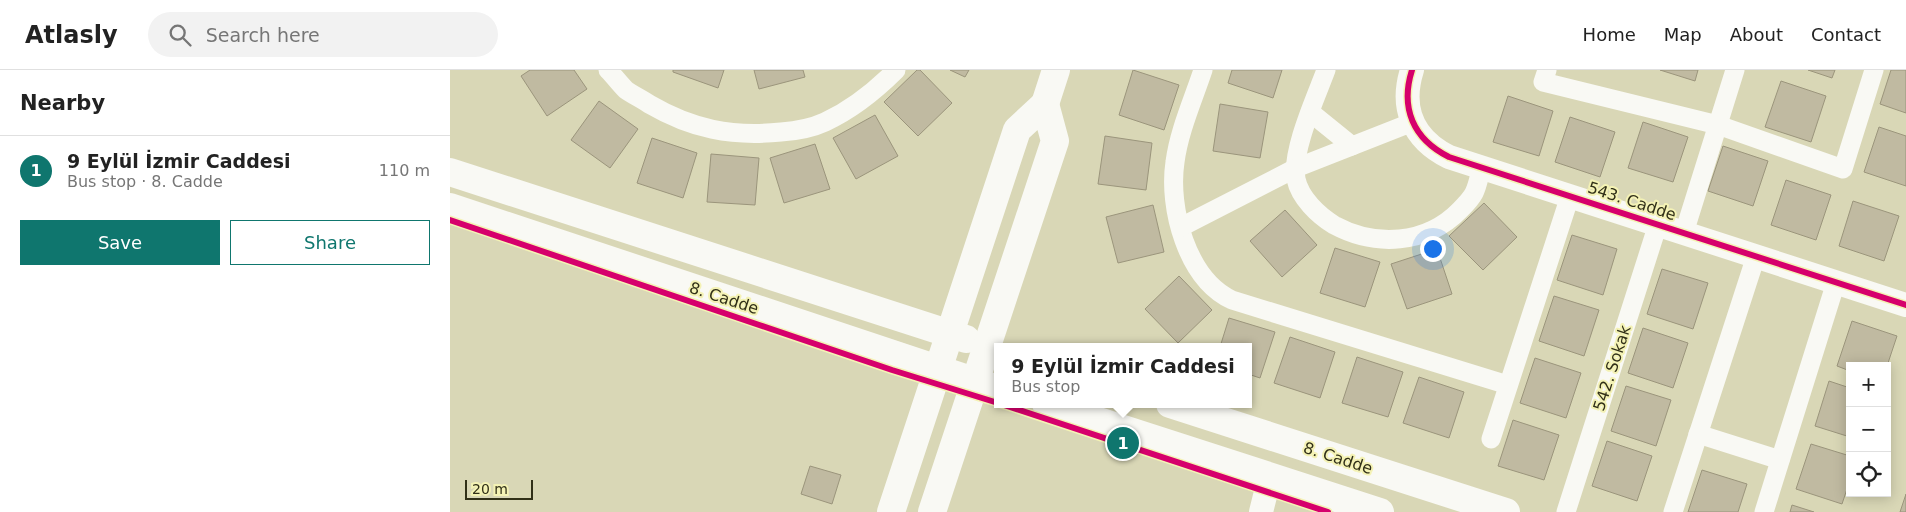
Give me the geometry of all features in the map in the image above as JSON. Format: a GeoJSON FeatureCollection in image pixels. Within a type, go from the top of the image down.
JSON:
{"type":"FeatureCollection","features":[{"type":"Feature","properties":{"kind":"main road"},"geometry":{"type":"LineString","coordinates":[[891,512],[1017,130],[1045,104],[1056,70]]}},
{"type":"Feature","properties":{"kind":"main road"},"geometry":{"type":"LineString","coordinates":[[932,512],[987,385],[992,348],[1055,141],[1045,104]]}},
{"type":"Feature","properties":{"kind":"main road"},"geometry":{"type":"LineString","coordinates":[[450,172],[992,348]]}},
{"type":"Feature","properties":{"kind":"main road","name":"8. Cadde"},"geometry":{"type":"LineString","coordinates":[[450,207],[987,385]]}},
{"type":"Feature","properties":{"kind":"main road"},"geometry":{"type":"LineString","coordinates":[[1058,408],[1380,512]]}},
{"type":"Feature","properties":{"kind":"main road","name":"8. Cadde"},"geometry":{"type":"LineString","coordinates":[[1182,408],[1506,512]]}},
{"type":"Feature","properties":{"kind":"street"},"geometry":{"type":"LineString","coordinates":[[608,70],[627,91],[671,116],[699,126],[729,133],[760,134],[792,131],[823,123],[851,109],[876,90],[896,70]]}},
{"type":"Feature","properties":{"kind":"street"},"geometry":{"type":"LineString","coordinates":[[1203,70],[1175,162],[1174,195],[1189,254],[1206,279],[1224,296],[1508,385]]}},
{"type":"Feature","properties":{"kind":"street"},"geometry":{"type":"LineString","coordinates":[[1326,70],[1302,136],[1296,168],[1296,180],[1303,195],[1325,219],[1355,234],[1388,240],[1406,239],[1420,235],[1444,224],[1455,215],[1474,193],[1482,167]]}},
{"type":"Feature","properties":{"kind":"street","name":"543. Cadde"},"geometry":{"type":"LineString","coordinates":[[1412,70],[1407,100],[1413,122],[1424,140],[1439,152],[1906,305]]}},
{"type":"Feature","properties":{"kind":"street"},"geometry":{"type":"LineString","coordinates":[[1547,70],[1543,82],[1718,125],[1843,169],[1874,70]]}},
{"type":"Feature","properties":{"kind":"street"},"geometry":{"type":"LineString","coordinates":[[1684,233],[1735,70]]}},
{"type":"Feature","properties":{"kind":"street"},"geometry":{"type":"LineString","coordinates":[[1310,112],[1352,146]]}},
{"type":"Feature","properties":{"kind":"street"},"geometry":{"type":"LineString","coordinates":[[1181,227],[1296,168],[1413,122]]}},
{"type":"Feature","properties":{"kind":"street"},"geometry":{"type":"LineString","coordinates":[[1490,439],[1570,196]]}},
{"type":"Feature","properties":{"kind":"street","name":"542. Sokak"},"geometry":{"type":"LineString","coordinates":[[1566,512],[1658,224]]}},
{"type":"Feature","properties":{"kind":"street"},"geometry":{"type":"LineString","coordinates":[[1673,512],[1756,256]]}},
{"type":"Feature","properties":{"kind":"street"},"geometry":{"type":"LineString","coordinates":[[1764,512],[1836,282]]}},
{"type":"Feature","properties":{"kind":"street"},"geometry":{"type":"LineString","coordinates":[[1698,434],[1780,460]]}},
{"type":"Feature","properties":{"kind":"street"},"geometry":{"type":"LineString","coordinates":[[1261,512],[1270,476]]}},
{"type":"Feature","properties":{"kind":"building"},"geometry":{"type":"Polygon","coordinates":[[[530,70],[574,70],[587,89],[547,116],[521,76],[530,70]]]}},
{"type":"Feature","properties":{"kind":"building"},"geometry":{"type":"Polygon","coordinates":[[[673,70],[724,70],[718,88],[673,72],[673,70]]]}},
{"type":"Feature","properties":{"kind":"building"},"geometry":{"type":"Polygon","coordinates":[[[754,70],[803,70],[805,77],[759,89],[754,70]]]}},
{"type":"Feature","properties":{"kind":"building"},"geometry":{"type":"Polygon","coordinates":[[[917,70],[920,70],[952,103],[918,136],[884,102],[917,70]]]}},
{"type":"Feature","properties":{"kind":"building"},"geometry":{"type":"Polygon","coordinates":[[[950,70],[969,70],[965,77],[950,70]]]}},
{"type":"Feature","properties":{"kind":"building"},"geometry":{"type":"Polygon","coordinates":[[[1133,70],[1179,85],[1164,130],[1119,115],[1133,70]]]}},
{"type":"Feature","properties":{"kind":"building"},"geometry":{"type":"Polygon","coordinates":[[[1232,70],[1282,70],[1273,98],[1228,83],[1232,70]]]}},
{"type":"Feature","properties":{"kind":"building"},"geometry":{"type":"Polygon","coordinates":[[[1660,70],[1698,70],[1695,81],[1660,70]]]}},
{"type":"Feature","properties":{"kind":"building"},"geometry":{"type":"Polygon","coordinates":[[[1808,70],[1835,70],[1832,78],[1808,70]]]}},
{"type":"Feature","properties":{"kind":"building"},"geometry":{"type":"Polygon","coordinates":[[[1891,70],[1906,70],[1906,113],[1880,104],[1891,70]]]}},
{"type":"Feature","properties":{"kind":"building"},"geometry":{"type":"Polygon","coordinates":[[[1781,81],[1826,96],[1811,142],[1765,127],[1781,81]]]}},
{"type":"Feature","properties":{"kind":"building"},"geometry":{"type":"Polygon","coordinates":[[[1508,96],[1553,111],[1539,156],[1493,142],[1508,96]]]}},
{"type":"Feature","properties":{"kind":"building"},"geometry":{"type":"Polygon","coordinates":[[[599,101],[638,129],[610,168],[571,140],[599,101]]]}},
{"type":"Feature","properties":{"kind":"building"},"geometry":{"type":"Polygon","coordinates":[[[1220,104],[1268,112],[1260,158],[1213,151],[1220,104]]]}},
{"type":"Feature","properties":{"kind":"building"},"geometry":{"type":"Polygon","coordinates":[[[875,115],[898,156],[856,179],[833,138],[875,115]]]}},
{"type":"Feature","properties":{"kind":"building"},"geometry":{"type":"Polygon","coordinates":[[[1570,117],[1615,132],[1600,177],[1555,162],[1570,117]]]}},
{"type":"Feature","properties":{"kind":"building"},"geometry":{"type":"Polygon","coordinates":[[[1643,122],[1688,137],[1673,182],[1628,168],[1643,122]]]}},
{"type":"Feature","properties":{"kind":"building"},"geometry":{"type":"Polygon","coordinates":[[[1879,127],[1906,136],[1906,186],[1864,172],[1879,127]]]}},
{"type":"Feature","properties":{"kind":"building"},"geometry":{"type":"Polygon","coordinates":[[[1105,136],[1152,143],[1146,190],[1098,184],[1105,136]]]}},
{"type":"Feature","properties":{"kind":"building"},"geometry":{"type":"Polygon","coordinates":[[[652,138],[697,153],[683,198],[637,183],[652,138]]]}},
{"type":"Feature","properties":{"kind":"building"},"geometry":{"type":"Polygon","coordinates":[[[815,144],[830,189],[784,203],[770,158],[815,144]]]}},
{"type":"Feature","properties":{"kind":"building"},"geometry":{"type":"Polygon","coordinates":[[[1723,146],[1768,161],[1753,206],[1708,191],[1723,146]]]}},
{"type":"Feature","properties":{"kind":"building"},"geometry":{"type":"Polygon","coordinates":[[[711,154],[759,158],[755,205],[707,202],[711,154]]]}},
{"type":"Feature","properties":{"kind":"building"},"geometry":{"type":"Polygon","coordinates":[[[1786,180],[1831,195],[1816,240],[1771,225],[1786,180]]]}},
{"type":"Feature","properties":{"kind":"building"},"geometry":{"type":"Polygon","coordinates":[[[1853,201],[1899,216],[1884,261],[1839,246],[1853,201]]]}},
{"type":"Feature","properties":{"kind":"building"},"geometry":{"type":"Polygon","coordinates":[[[1484,203],[1517,237],[1483,270],[1449,236],[1484,203]]]}},
{"type":"Feature","properties":{"kind":"building"},"geometry":{"type":"Polygon","coordinates":[[[1153,205],[1164,252],[1118,263],[1106,217],[1153,205]]]}},
{"type":"Feature","properties":{"kind":"building"},"geometry":{"type":"Polygon","coordinates":[[[1285,210],[1317,245],[1282,277],[1250,241],[1285,210]]]}},
{"type":"Feature","properties":{"kind":"building"},"geometry":{"type":"Polygon","coordinates":[[[1572,235],[1617,249],[1603,295],[1557,280],[1572,235]]]}},
{"type":"Feature","properties":{"kind":"building"},"geometry":{"type":"Polygon","coordinates":[[[1335,248],[1380,262],[1365,307],[1320,293],[1335,248]]]}},
{"type":"Feature","properties":{"kind":"building"},"geometry":{"type":"Polygon","coordinates":[[[1437,249],[1452,294],[1407,309],[1391,264],[1437,249]]]}},
{"type":"Feature","properties":{"kind":"building"},"geometry":{"type":"Polygon","coordinates":[[[1662,269],[1708,283],[1693,329],[1647,314],[1662,269]]]}},
{"type":"Feature","properties":{"kind":"building"},"geometry":{"type":"Polygon","coordinates":[[[1179,276],[1212,310],[1178,343],[1145,309],[1179,276]]]}},
{"type":"Feature","properties":{"kind":"building"},"geometry":{"type":"Polygon","coordinates":[[[1554,296],[1599,310],[1584,356],[1539,341],[1554,296]]]}},
{"type":"Feature","properties":{"kind":"building"},"geometry":{"type":"Polygon","coordinates":[[[1229,318],[1275,332],[1260,378],[1252,375],[1252,343],[1221,343],[1229,318]]]}},
{"type":"Feature","properties":{"kind":"building"},"geometry":{"type":"Polygon","coordinates":[[[1852,321],[1897,336],[1888,362],[1846,362],[1846,369],[1837,366],[1852,321]]]}},
{"type":"Feature","properties":{"kind":"building"},"geometry":{"type":"Polygon","coordinates":[[[1643,328],[1688,343],[1673,388],[1628,373],[1643,328]]]}},
{"type":"Feature","properties":{"kind":"building"},"geometry":{"type":"Polygon","coordinates":[[[1290,337],[1335,352],[1320,398],[1274,383],[1290,337]]]}},
{"type":"Feature","properties":{"kind":"building"},"geometry":{"type":"Polygon","coordinates":[[[1357,357],[1403,372],[1388,417],[1342,403],[1357,357]]]}},
{"type":"Feature","properties":{"kind":"building"},"geometry":{"type":"Polygon","coordinates":[[[1535,358],[1581,373],[1566,418],[1520,403],[1535,358]]]}},
{"type":"Feature","properties":{"kind":"building"},"geometry":{"type":"Polygon","coordinates":[[[1419,377],[1464,392],[1449,438],[1403,423],[1419,377]]]}},
{"type":"Feature","properties":{"kind":"building"},"geometry":{"type":"Polygon","coordinates":[[[1829,381],[1846,387],[1846,436],[1815,426],[1829,381]]]}},
{"type":"Feature","properties":{"kind":"building"},"geometry":{"type":"Polygon","coordinates":[[[1626,386],[1671,400],[1656,446],[1611,431],[1626,386]]]}},
{"type":"Feature","properties":{"kind":"building"},"geometry":{"type":"Polygon","coordinates":[[[1513,420],[1559,435],[1544,480],[1498,466],[1513,420]]]}},
{"type":"Feature","properties":{"kind":"building"},"geometry":{"type":"Polygon","coordinates":[[[1607,441],[1652,456],[1637,501],[1592,486],[1607,441]]]}},
{"type":"Feature","properties":{"kind":"building"},"geometry":{"type":"Polygon","coordinates":[[[1811,444],[1846,455],[1846,492],[1842,504],[1796,489],[1811,444]]]}},
{"type":"Feature","properties":{"kind":"building"},"geometry":{"type":"Polygon","coordinates":[[[810,466],[841,475],[832,504],[801,494],[810,466]]]}},
{"type":"Feature","properties":{"kind":"building"},"geometry":{"type":"Polygon","coordinates":[[[1702,470],[1747,484],[1738,512],[1688,512],[1702,470]]]}},
{"type":"Feature","properties":{"kind":"building"},"geometry":{"type":"Polygon","coordinates":[[[1906,494],[1906,512],[1900,512],[1906,494]]]}},
{"type":"Feature","properties":{"kind":"building"},"geometry":{"type":"Polygon","coordinates":[[[1792,505],[1814,512],[1790,512],[1792,505]]]}},
{"type":"Feature","properties":{"kind":"cycle path"},"geometry":{"type":"LineString","coordinates":[[1412,70],[1408,97],[1412,121],[1426,141],[1449,157],[1906,305]]}},
{"type":"Feature","properties":{"kind":"cycle path"},"geometry":{"type":"LineString","coordinates":[[450,220],[892,370],[994,402]]}},
{"type":"Feature","properties":{"kind":"cycle path"},"geometry":{"type":"LineString","coordinates":[[1013,408],[1328,512]]}},
{"type":"Feature","properties":{"kind":"place","name":"9 Eylül İzmir Caddesi"},"geometry":{"type":"Point","coordinates":[1123,443]}}]}
